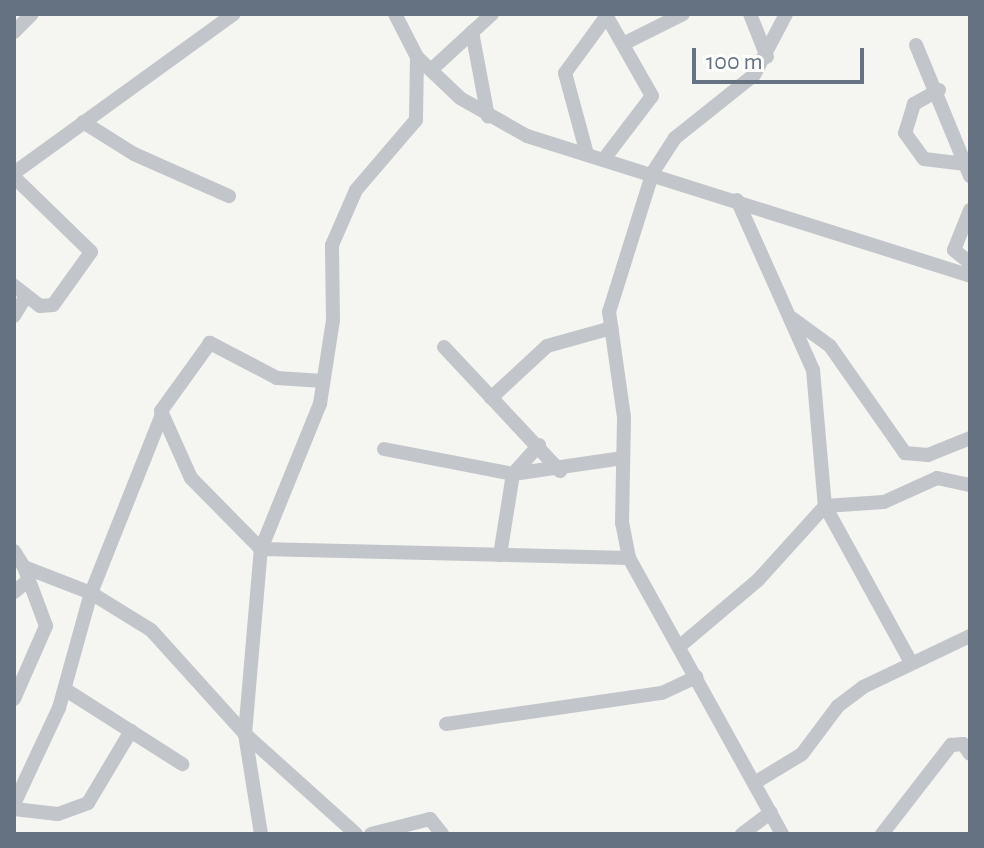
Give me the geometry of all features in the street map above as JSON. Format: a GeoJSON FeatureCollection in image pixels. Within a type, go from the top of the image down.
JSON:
{"type":"FeatureCollection","features":[{"type":"Feature","properties":{"kind":"street"},"geometry":{"type":"LineString","coordinates":[[14,316],[20,291],[53,305],[91,252],[14,175],[234,14]]}},
{"type":"Feature","properties":{"kind":"street"},"geometry":{"type":"LineString","coordinates":[[395,14],[417,57],[488,117],[587,154],[653,172],[970,276]]}},
{"type":"Feature","properties":{"kind":"street"},"geometry":{"type":"LineString","coordinates":[[431,70],[474,24],[492,14]]}},
{"type":"Feature","properties":{"kind":"street"},"geometry":{"type":"LineString","coordinates":[[625,43],[683,14]]}},
{"type":"Feature","properties":{"kind":"street"},"geometry":{"type":"LineString","coordinates":[[750,14],[767,57]]}},
{"type":"Feature","properties":{"kind":"street"},"geometry":{"type":"LineString","coordinates":[[782,834],[756,782],[629,558],[611,292],[653,172],[675,138],[727,103],[767,57],[786,14]]}},
{"type":"Feature","properties":{"kind":"street"},"geometry":{"type":"LineString","coordinates":[[587,154],[563,86],[570,58],[607,15],[652,96],[604,159]]}},
{"type":"Feature","properties":{"kind":"street"},"geometry":{"type":"LineString","coordinates":[[474,24],[488,117]]}},
{"type":"Feature","properties":{"kind":"street"},"geometry":{"type":"LineString","coordinates":[[916,45],[939,90],[968,170]]}},
{"type":"Feature","properties":{"kind":"street"},"geometry":{"type":"LineString","coordinates":[[261,834],[245,734],[261,549],[306,453],[323,381],[333,320],[332,245],[356,190],[416,120],[417,57]]}},
{"type":"Feature","properties":{"kind":"street"},"geometry":{"type":"LineString","coordinates":[[939,90],[914,104],[905,133],[924,159],[968,170]]}},
{"type":"Feature","properties":{"kind":"street"},"geometry":{"type":"LineString","coordinates":[[83,122],[134,154],[229,196]]}},
{"type":"Feature","properties":{"kind":"street"},"geometry":{"type":"LineString","coordinates":[[737,200],[793,319],[813,370],[825,506],[909,659]]}},
{"type":"Feature","properties":{"kind":"street"},"geometry":{"type":"LineString","coordinates":[[970,210],[954,250],[970,263]]}},
{"type":"Feature","properties":{"kind":"street"},"geometry":{"type":"LineString","coordinates":[[793,319],[830,346],[905,453],[928,455],[970,438]]}},
{"type":"Feature","properties":{"kind":"street"},"geometry":{"type":"LineString","coordinates":[[491,398],[547,346],[612,328]]}},
{"type":"Feature","properties":{"kind":"street"},"geometry":{"type":"LineString","coordinates":[[131,731],[88,803],[58,814],[14,807],[66,690],[91,593],[161,417],[210,343],[277,378],[323,381]]}},
{"type":"Feature","properties":{"kind":"street"},"geometry":{"type":"LineString","coordinates":[[444,347],[539,445],[560,471]]}},
{"type":"Feature","properties":{"kind":"street"},"geometry":{"type":"LineString","coordinates":[[161,417],[191,478],[261,549],[629,558]]}},
{"type":"Feature","properties":{"kind":"street"},"geometry":{"type":"LineString","coordinates":[[500,555],[513,474],[539,445]]}},
{"type":"Feature","properties":{"kind":"street"},"geometry":{"type":"LineString","coordinates":[[384,449],[513,474],[560,471],[623,458]]}},
{"type":"Feature","properties":{"kind":"street"},"geometry":{"type":"LineString","coordinates":[[680,646],[758,580],[825,506],[884,502],[937,478],[970,485]]}},
{"type":"Feature","properties":{"kind":"street"},"geometry":{"type":"LineString","coordinates":[[14,551],[27,574],[45,641],[14,699]]}},
{"type":"Feature","properties":{"kind":"street"},"geometry":{"type":"LineString","coordinates":[[27,574],[91,593],[151,630],[245,734],[356,834]]}},
{"type":"Feature","properties":{"kind":"street"},"geometry":{"type":"LineString","coordinates":[[14,592],[27,574]]}},
{"type":"Feature","properties":{"kind":"street"},"geometry":{"type":"LineString","coordinates":[[756,782],[802,754],[838,706],[909,659],[970,636]]}},
{"type":"Feature","properties":{"kind":"street"},"geometry":{"type":"LineString","coordinates":[[446,724],[662,693],[697,677]]}},
{"type":"Feature","properties":{"kind":"street"},"geometry":{"type":"LineString","coordinates":[[66,690],[182,764]]}},
{"type":"Feature","properties":{"kind":"street"},"geometry":{"type":"LineString","coordinates":[[882,834],[951,745],[963,744],[970,754]]}},
{"type":"Feature","properties":{"kind":"street"},"geometry":{"type":"LineString","coordinates":[[742,834],[771,812]]}},
{"type":"Feature","properties":{"kind":"street"},"geometry":{"type":"LineString","coordinates":[[371,834],[430,819],[442,834]]}}]}
